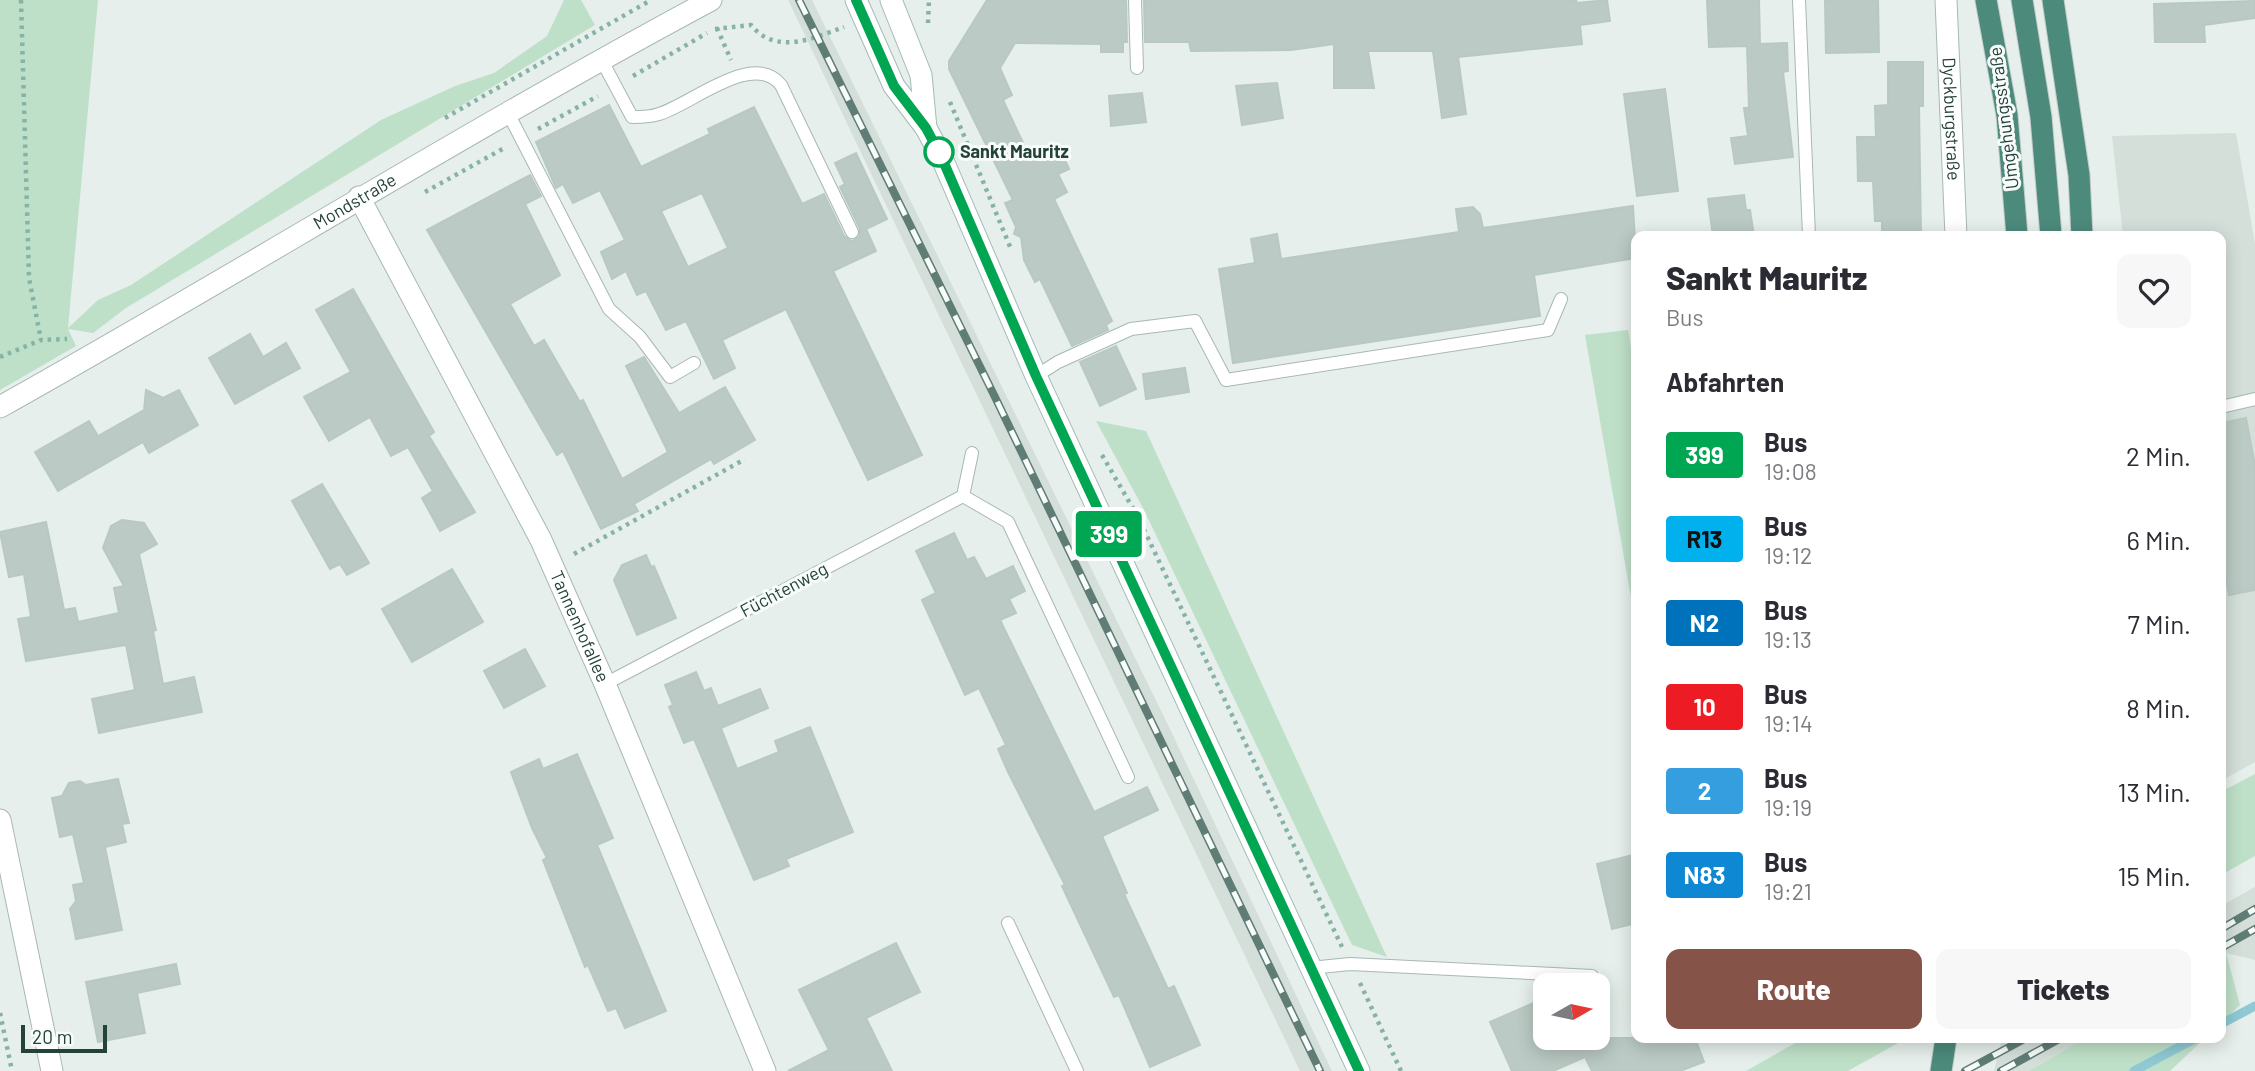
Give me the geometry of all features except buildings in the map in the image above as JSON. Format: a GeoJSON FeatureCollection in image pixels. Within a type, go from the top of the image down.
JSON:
{"type":"FeatureCollection","features":[{"type":"Feature","properties":{"kind":"highway","name":"Umgehungsstraße"},"geometry":{"type":"LineString","coordinates":[[1986,0],[2007,115],[2017,231]]}},
{"type":"Feature","properties":{"kind":"highway","name":"Umgehungsstraße"},"geometry":{"type":"LineString","coordinates":[[2022,0],[2041,117],[2050,231]]}},
{"type":"Feature","properties":{"kind":"highway"},"geometry":{"type":"LineString","coordinates":[[2053,0],[2079,175],[2082,231]]}},
{"type":"Feature","properties":{"kind":"highway"},"geometry":{"type":"LineString","coordinates":[[1941,1071],[1945,1043]]}},
{"type":"Feature","properties":{"kind":"street","name":"Mondstraße"},"geometry":{"type":"LineString","coordinates":[[0,407],[127,336],[359,197],[601,59],[711,0]]}},
{"type":"Feature","properties":{"kind":"street"},"geometry":{"type":"LineString","coordinates":[[856,0],[894,86],[926,128],[1036,376],[1359,1071]]}},
{"type":"Feature","properties":{"kind":"street"},"geometry":{"type":"LineString","coordinates":[[891,0],[921,75],[926,128]]}},
{"type":"Feature","properties":{"kind":"street","name":"Dyckburgstraße"},"geometry":{"type":"LineString","coordinates":[[1946,0],[1956,231]]}},
{"type":"Feature","properties":{"kind":"street","name":"Tannenhofallee"},"geometry":{"type":"LineString","coordinates":[[359,197],[541,540],[605,684],[765,1071]]}},
{"type":"Feature","properties":{"kind":"street"},"geometry":{"type":"LineString","coordinates":[[0,820],[52,1071]]}},
{"type":"Feature","properties":{"kind":"lane"},"geometry":{"type":"LineString","coordinates":[[1135,0],[1137,68]]}},
{"type":"Feature","properties":{"kind":"lane"},"geometry":{"type":"LineString","coordinates":[[1799,0],[1809,231]]}},
{"type":"Feature","properties":{"kind":"lane"},"geometry":{"type":"LineString","coordinates":[[601,59],[632,117],[659,115],[738,76],[763,72],[781,85],[852,232]]}},
{"type":"Feature","properties":{"kind":"lane"},"geometry":{"type":"LineString","coordinates":[[508,113],[609,309],[640,337],[670,377],[694,363]]}},
{"type":"Feature","properties":{"kind":"lane"},"geometry":{"type":"LineString","coordinates":[[1036,376],[1058,362],[1131,329],[1195,321],[1226,380],[1548,330],[1561,299]]}},
{"type":"Feature","properties":{"kind":"lane"},"geometry":{"type":"LineString","coordinates":[[2226,406],[2255,399]]}},
{"type":"Feature","properties":{"kind":"lane"},"geometry":{"type":"LineString","coordinates":[[972,453],[963,496],[1008,522],[1128,777]]}},
{"type":"Feature","properties":{"kind":"lane","name":"Füchtenweg"},"geometry":{"type":"LineString","coordinates":[[605,684],[963,496]]}},
{"type":"Feature","properties":{"kind":"lane"},"geometry":{"type":"LineString","coordinates":[[1008,923],[1077,1071]]}},
{"type":"Feature","properties":{"kind":"lane"},"geometry":{"type":"LineString","coordinates":[[1310,968],[1350,964],[1533,973]]}},
{"type":"Feature","properties":{"kind":"path"},"geometry":{"type":"LineString","coordinates":[[21,0],[29,278],[41,340]]}},
{"type":"Feature","properties":{"kind":"path"},"geometry":{"type":"LineString","coordinates":[[928,27],[929,0]]}},
{"type":"Feature","properties":{"kind":"path"},"geometry":{"type":"LineString","coordinates":[[751,25],[757,33],[792,45],[824,34]]}},
{"type":"Feature","properties":{"kind":"path"},"geometry":{"type":"LineString","coordinates":[[717,28],[738,76]]}},
{"type":"Feature","properties":{"kind":"path"},"geometry":{"type":"LineString","coordinates":[[948,98],[1016,261]]}},
{"type":"Feature","properties":{"kind":"path"},"geometry":{"type":"LineString","coordinates":[[1098,446],[1138,517],[1401,1071]]}},
{"type":"Feature","properties":{"kind":"path"},"geometry":{"type":"LineString","coordinates":[[551,566],[745,459]]}},
{"type":"Feature","properties":{"kind":"path"},"geometry":{"type":"LineString","coordinates":[[0,1013],[12,1071]]}},
{"type":"Feature","properties":{"kind":"shaded area"},"geometry":{"type":"Polygon","coordinates":[[[788,0],[812,0],[1170,729],[1332,1071],[1300,1071],[788,0]]]}},
{"type":"Feature","properties":{"kind":"shaded area"},"geometry":{"type":"Polygon","coordinates":[[[2236,133],[2255,244],[2255,762],[2226,778],[2226,231],[2122,231],[2112,136],[2236,133]]]}},
{"type":"Feature","properties":{"kind":"shaded area"},"geometry":{"type":"Polygon","coordinates":[[[2255,887],[2255,960],[2226,953],[2226,903],[2255,887]]]}},
{"type":"Feature","properties":{"kind":"shaded area"},"geometry":{"type":"Polygon","coordinates":[[[2001,1043],[2077,1043],[2029,1071],[1994,1071],[2001,1043]]]}},
{"type":"Feature","properties":{"kind":"green space"},"geometry":{"type":"Polygon","coordinates":[[[0,0],[98,0],[68,328],[98,300],[131,285],[381,120],[455,86],[494,73],[547,36],[564,0],[581,0],[595,25],[126,308],[93,333],[68,329],[76,346],[0,390],[0,0]]]}},
{"type":"Feature","properties":{"kind":"green space"},"geometry":{"type":"Polygon","coordinates":[[[1628,330],[1631,348],[1631,597],[1585,335],[1628,330]]]}},
{"type":"Feature","properties":{"kind":"green space"},"geometry":{"type":"Polygon","coordinates":[[[1096,421],[1146,431],[1387,957],[1352,945],[1143,508],[1096,421]]]}},
{"type":"Feature","properties":{"kind":"green space"},"geometry":{"type":"Polygon","coordinates":[[[2255,774],[2255,856],[2226,872],[2226,789],[2255,774]]]}},
{"type":"Feature","properties":{"kind":"green space"},"geometry":{"type":"Polygon","coordinates":[[[2226,953],[2240,1005],[2226,1018],[2226,953]]]}},
{"type":"Feature","properties":{"kind":"green space"},"geometry":{"type":"Polygon","coordinates":[[[1795,1043],[1898,1043],[1848,1071],[1746,1071],[1795,1043]]]}},
{"type":"Feature","properties":{"kind":"green space"},"geometry":{"type":"Polygon","coordinates":[[[2077,1043],[2200,1043],[2170,1071],[2029,1071],[2077,1043]]]}},
{"type":"Feature","properties":{"kind":"waterway"},"geometry":{"type":"LineString","coordinates":[[2226,1021],[2255,1006]]}},
{"type":"Feature","properties":{"kind":"waterway"},"geometry":{"type":"LineString","coordinates":[[2134,1071],[2187,1043]]}},
{"type":"Feature","properties":{"kind":"railway"},"geometry":{"type":"LineString","coordinates":[[799,0],[994,395],[1320,1071]]}},
{"type":"Feature","properties":{"kind":"railway"},"geometry":{"type":"LineString","coordinates":[[2226,926],[2255,909]]}},
{"type":"Feature","properties":{"kind":"railway"},"geometry":{"type":"LineString","coordinates":[[2226,945],[2255,929]]}},
{"type":"Feature","properties":{"kind":"railway"},"geometry":{"type":"LineString","coordinates":[[1965,1071],[2017,1043]]}},
{"type":"Feature","properties":{"kind":"railway"},"geometry":{"type":"LineString","coordinates":[[2001,1071],[2052,1043]]}},
{"type":"Feature","properties":{"kind":"bus line","name":"399"},"geometry":{"type":"LineString","coordinates":[[856,0],[894,86],[926,128],[941,156],[1036,376],[1359,1071]]}},
{"type":"Feature","properties":{"kind":"place","name":"Sankt Mauritz"},"geometry":{"type":"Point","coordinates":[939,152]}}]}
